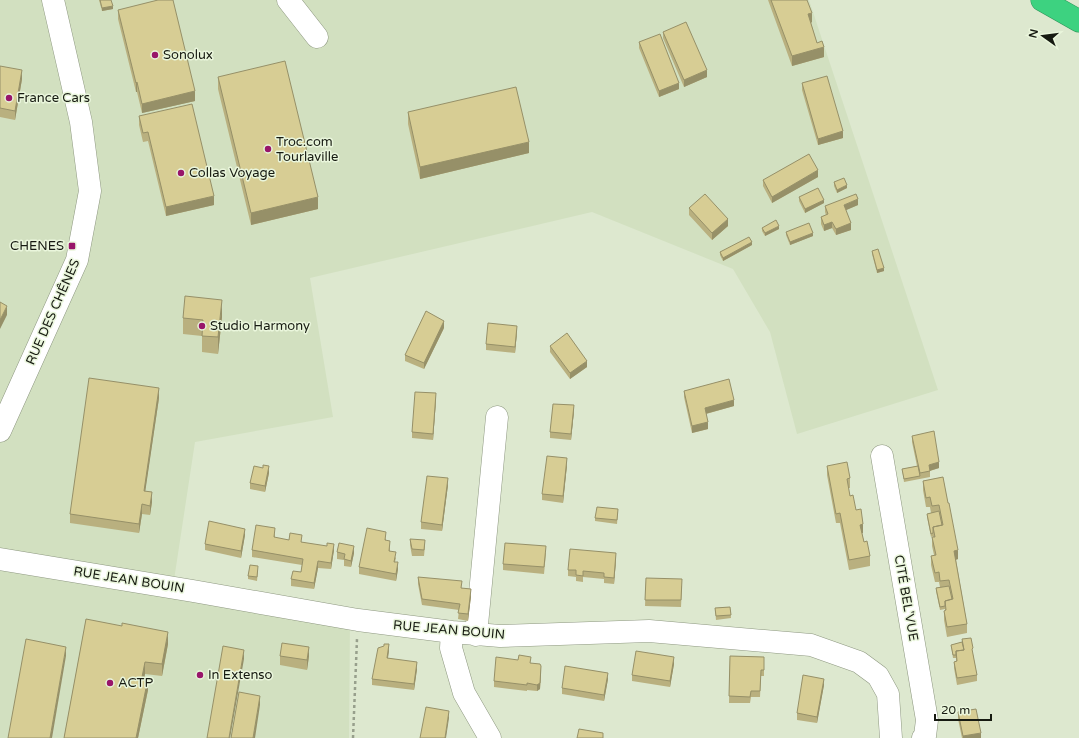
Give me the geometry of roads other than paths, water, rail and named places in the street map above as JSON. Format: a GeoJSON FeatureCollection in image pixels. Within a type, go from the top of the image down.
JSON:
{"type":"FeatureCollection","features":[{"type":"Feature","properties":{"kind":"highway"},"geometry":{"type":"LineString","coordinates":[[1042,0],[1079,21]]}},
{"type":"Feature","properties":{"kind":"street","name":"RUE DES CHÊNES"},"geometry":{"type":"LineString","coordinates":[[0,431],[77,260],[90,191],[81,122],[53,0]]}},
{"type":"Feature","properties":{"kind":"street"},"geometry":{"type":"LineString","coordinates":[[288,0],[317,37]]}},
{"type":"Feature","properties":{"kind":"street"},"geometry":{"type":"LineString","coordinates":[[476,635],[497,417]]}},
{"type":"Feature","properties":{"kind":"street","name":"CITÉ BEL'VUE"},"geometry":{"type":"LineString","coordinates":[[882,456],[927,720],[925,736],[923,738]]}},
{"type":"Feature","properties":{"kind":"street","name":"RUE JEAN BOUIN"},"geometry":{"type":"LineString","coordinates":[[0,559],[358,620],[476,635],[500,636],[649,631],[811,645],[859,662],[878,676],[888,694],[891,738]]}},
{"type":"Feature","properties":{"kind":"street"},"geometry":{"type":"LineString","coordinates":[[452,632],[451,648],[464,693],[490,738]]}},
{"type":"Feature","properties":{"kind":"place","name":"Sonolux"},"geometry":{"type":"Point","coordinates":[155,55]}},
{"type":"Feature","properties":{"kind":"place","name":"France Cars"},"geometry":{"type":"Point","coordinates":[9,98]}},
{"type":"Feature","properties":{"kind":"place","name":"Troc.com Tourlaville"},"geometry":{"type":"Point","coordinates":[268,149]}},
{"type":"Feature","properties":{"kind":"place","name":"Collas Voyage"},"geometry":{"type":"Point","coordinates":[181,173]}},
{"type":"Feature","properties":{"kind":"place","name":"CHENES"},"geometry":{"type":"Point","coordinates":[72,246]}},
{"type":"Feature","properties":{"kind":"place","name":"Studio Harmony"},"geometry":{"type":"Point","coordinates":[202,326]}},
{"type":"Feature","properties":{"kind":"place","name":"In Extenso"},"geometry":{"type":"Point","coordinates":[200,675]}},
{"type":"Feature","properties":{"kind":"place","name":"ACTP"},"geometry":{"type":"Point","coordinates":[110,683]}}]}
